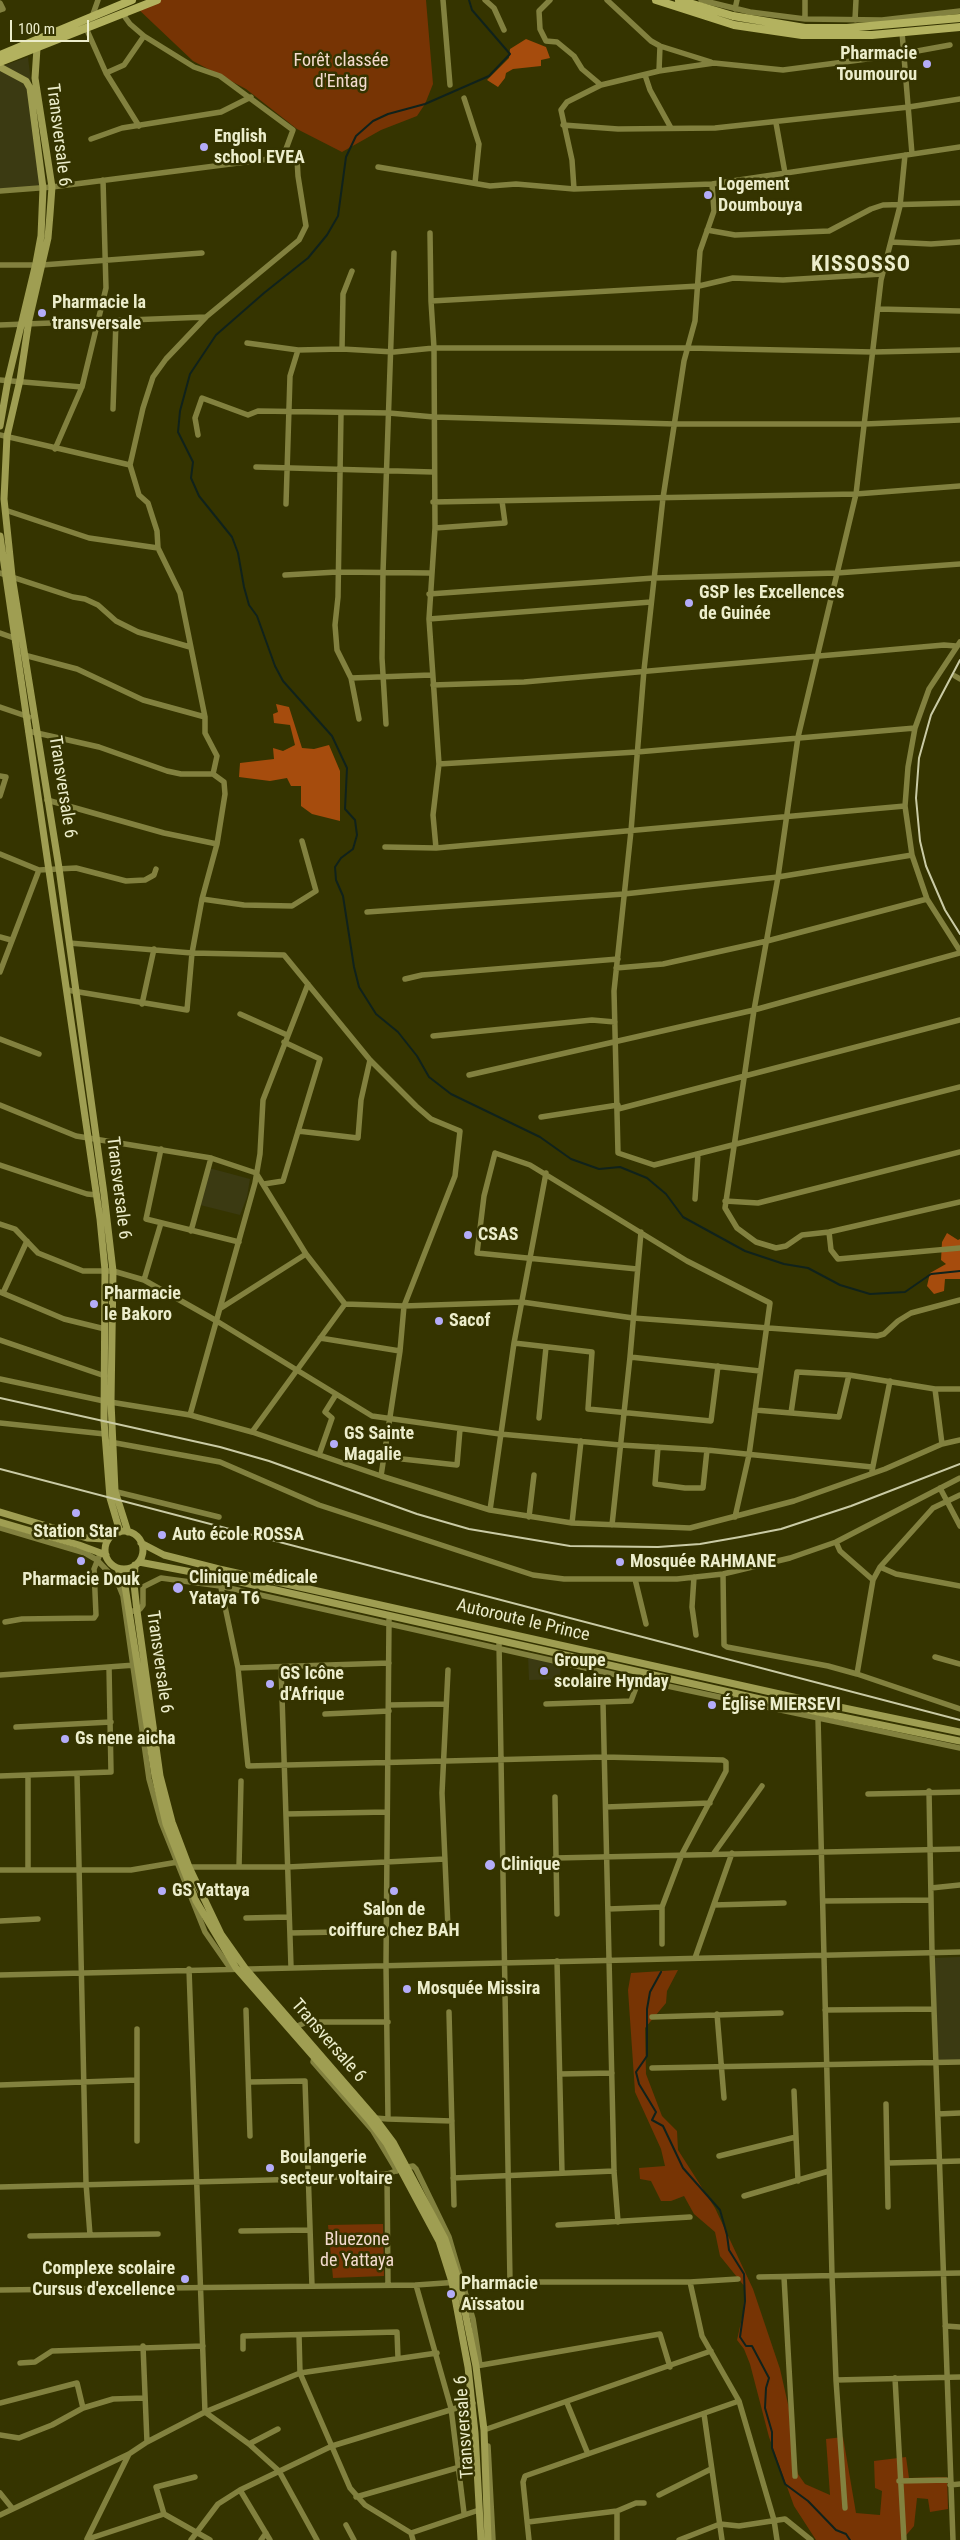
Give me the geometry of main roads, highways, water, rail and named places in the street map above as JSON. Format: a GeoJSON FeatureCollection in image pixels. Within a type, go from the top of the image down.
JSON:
{"type":"FeatureCollection","features":[{"type":"Feature","properties":{"kind":"highway"},"geometry":{"type":"LineString","coordinates":[[0,62],[92,18],[119,2],[132,0]]}},
{"type":"Feature","properties":{"kind":"highway"},"geometry":{"type":"LineString","coordinates":[[0,55],[86,28],[156,0]]}},
{"type":"Feature","properties":{"kind":"highway"},"geometry":{"type":"LineString","coordinates":[[656,0],[706,17],[760,30],[835,36],[960,27]]}},
{"type":"Feature","properties":{"kind":"highway"},"geometry":{"type":"LineString","coordinates":[[679,0],[733,16],[804,28],[847,28],[960,18]]}},
{"type":"Feature","properties":{"kind":"main road","name":"Transversale 6"},"geometry":{"type":"LineString","coordinates":[[0,426],[8,380],[48,238],[52,187],[35,78],[35,44]]}},
{"type":"Feature","properties":{"kind":"main road","name":"Transversale 6"},"geometry":{"type":"LineString","coordinates":[[0,67],[26,80],[30,88],[43,188],[39,265]]}},
{"type":"Feature","properties":{"kind":"main road","name":"Transversale 6"},"geometry":{"type":"LineString","coordinates":[[25,323],[20,380],[4,436],[6,575],[36,719],[59,868],[94,1140],[109,1270],[107,1401],[112,1491],[111,1508],[120,1532]]}},
{"type":"Feature","properties":{"kind":"main road","name":"Transversale 6"},"geometry":{"type":"LineString","coordinates":[[0,536],[48,870],[94,1140],[97,1195],[109,1270],[105,1329],[108,1439]]}},
{"type":"Feature","properties":{"kind":"main road","name":"Transversale 6"},"geometry":{"type":"LineString","coordinates":[[112,1491],[128,1532]]}},
{"type":"Feature","properties":{"kind":"main road"},"geometry":{"type":"LineString","coordinates":[[0,1512],[87,1538],[104,1539],[120,1532],[128,1532],[136,1536],[141,1543],[142,1556],[137,1563],[126,1569],[118,1569],[101,1556],[80,1545],[0,1522]]}},
{"type":"Feature","properties":{"kind":"main road"},"geometry":{"type":"LineString","coordinates":[[101,1556],[111,1537]]}},
{"type":"Feature","properties":{"kind":"main road","name":"Autoroute le Prince"},"geometry":{"type":"LineString","coordinates":[[141,1543],[164,1555],[219,1569],[810,1701],[960,1732]]}},
{"type":"Feature","properties":{"kind":"main road","name":"Transversale 6"},"geometry":{"type":"LineString","coordinates":[[137,1563],[133,1611],[135,1665],[155,1776],[166,1824],[178,1862],[196,1901],[233,1968],[369,2120],[440,2221],[458,2282],[478,2365],[485,2430],[488,2540]]}},
{"type":"Feature","properties":{"kind":"main road","name":"Autoroute le Prince"},"geometry":{"type":"LineString","coordinates":[[137,1563],[218,1577],[389,1619],[641,1676],[960,1741]]}},
{"type":"Feature","properties":{"kind":"main road","name":"Transversale 6"},"geometry":{"type":"LineString","coordinates":[[118,1569],[133,1611],[160,1776],[172,1822],[189,1867],[221,1934],[245,1968],[375,2118],[439,2241],[458,2282],[461,2321],[473,2403],[481,2540]]}},
{"type":"Feature","properties":{"kind":"waterway"},"geometry":{"type":"LineString","coordinates":[[469,0],[472,10],[510,54],[489,76],[425,104],[388,114],[373,121],[356,136],[346,157],[338,216],[327,235],[308,258],[216,335],[190,374],[180,411],[178,432],[193,462],[191,478],[199,496],[232,537],[238,553],[249,605],[257,616],[275,666],[283,681],[332,736],[347,768],[345,809],[355,820],[357,835],[353,849],[341,858],[335,867],[336,880],[343,896],[359,987],[376,1014],[398,1032],[417,1056],[429,1077],[451,1094],[540,1137],[571,1159],[599,1169],[620,1167],[647,1178],[666,1194],[683,1217],[745,1251],[784,1264],[808,1268],[840,1285],[870,1294],[905,1292],[931,1274],[960,1271]]}},
{"type":"Feature","properties":{"kind":"waterway"},"geometry":{"type":"LineString","coordinates":[[661,1972],[650,1992],[647,2009],[647,2056],[636,2072],[639,2084],[656,2112],[652,2120],[663,2126],[683,2168],[720,2210],[729,2250],[744,2274],[745,2301],[740,2337],[746,2346],[752,2346],[769,2378],[766,2388],[765,2408],[772,2432],[772,2448],[785,2484],[808,2501],[836,2530],[846,2534],[850,2540]]}},
{"type":"Feature","properties":{"kind":"railway"},"geometry":{"type":"LineString","coordinates":[[960,660],[931,715],[919,758],[916,798],[920,841],[926,866],[945,910],[960,934]]}},
{"type":"Feature","properties":{"kind":"railway"},"geometry":{"type":"LineString","coordinates":[[0,1398],[220,1447],[269,1461],[417,1514],[469,1529],[570,1546],[658,1547],[700,1544],[781,1529],[851,1506],[960,1464]]}},
{"type":"Feature","properties":{"kind":"railway"},"geometry":{"type":"LineString","coordinates":[[0,1469],[960,1720]]}},
{"type":"Feature","properties":{"kind":"place","name":"Pharmacie Toumourou"},"geometry":{"type":"Point","coordinates":[927,64]}},
{"type":"Feature","properties":{"kind":"place","name":"English school EVEA"},"geometry":{"type":"Point","coordinates":[204,147]}},
{"type":"Feature","properties":{"kind":"place","name":"Logement Doumbouya"},"geometry":{"type":"Point","coordinates":[708,195]}},
{"type":"Feature","properties":{"kind":"place","name":"Pharmacie la transversale"},"geometry":{"type":"Point","coordinates":[42,313]}},
{"type":"Feature","properties":{"kind":"place","name":"GSP les Excellences de Guinée"},"geometry":{"type":"Point","coordinates":[689,603]}},
{"type":"Feature","properties":{"kind":"place","name":"CSAS"},"geometry":{"type":"Point","coordinates":[468,1235]}},
{"type":"Feature","properties":{"kind":"place","name":"Pharmacie le Bakoro"},"geometry":{"type":"Point","coordinates":[94,1304]}},
{"type":"Feature","properties":{"kind":"place","name":"Sacof"},"geometry":{"type":"Point","coordinates":[439,1321]}},
{"type":"Feature","properties":{"kind":"place","name":"GS Sainte Magalie"},"geometry":{"type":"Point","coordinates":[334,1444]}},
{"type":"Feature","properties":{"kind":"place","name":"Station Star"},"geometry":{"type":"Point","coordinates":[76,1513]}},
{"type":"Feature","properties":{"kind":"place","name":"Auto école ROSSA"},"geometry":{"type":"Point","coordinates":[162,1535]}},
{"type":"Feature","properties":{"kind":"place","name":"Pharmacie Douk"},"geometry":{"type":"Point","coordinates":[81,1561]}},
{"type":"Feature","properties":{"kind":"place","name":"Mosquée RAHMANE"},"geometry":{"type":"Point","coordinates":[620,1562]}},
{"type":"Feature","properties":{"kind":"place","name":"Clinique médicale Yataya T6"},"geometry":{"type":"Point","coordinates":[178,1588]}},
{"type":"Feature","properties":{"kind":"place","name":"Groupe scolaire Hynday"},"geometry":{"type":"Point","coordinates":[544,1671]}},
{"type":"Feature","properties":{"kind":"place","name":"GS Icône d'Afrique"},"geometry":{"type":"Point","coordinates":[270,1684]}},
{"type":"Feature","properties":{"kind":"place","name":"Église MIERSEVI"},"geometry":{"type":"Point","coordinates":[712,1705]}},
{"type":"Feature","properties":{"kind":"place","name":"Gs nene aicha"},"geometry":{"type":"Point","coordinates":[65,1739]}},
{"type":"Feature","properties":{"kind":"place","name":"Clinique"},"geometry":{"type":"Point","coordinates":[490,1865]}},
{"type":"Feature","properties":{"kind":"place","name":"GS Yattaya"},"geometry":{"type":"Point","coordinates":[162,1891]}},
{"type":"Feature","properties":{"kind":"place","name":"Salon de coiffure chez BAH"},"geometry":{"type":"Point","coordinates":[394,1891]}},
{"type":"Feature","properties":{"kind":"place","name":"Mosquée Missira"},"geometry":{"type":"Point","coordinates":[407,1989]}},
{"type":"Feature","properties":{"kind":"place","name":"Boulangerie secteur voltaire"},"geometry":{"type":"Point","coordinates":[270,2168]}},
{"type":"Feature","properties":{"kind":"place","name":"Complexe scolaire Cursus d'excellence"},"geometry":{"type":"Point","coordinates":[185,2279]}},
{"type":"Feature","properties":{"kind":"place","name":"Pharmacie Aïssatou"},"geometry":{"type":"Point","coordinates":[451,2294]}},
{"type":"Feature","properties":{"kind":"district","name":"KISSOSSO"},"geometry":{"type":"Point","coordinates":[861,265]}},
{"type":"Feature","properties":{"kind":"park label","name":"Forêt classée d'Entag"},"geometry":{"type":"Point","coordinates":[341,71]}},
{"type":"Feature","properties":{"kind":"park label","name":"Bluezone de Yattaya"},"geometry":{"type":"Point","coordinates":[357,2250]}}]}
